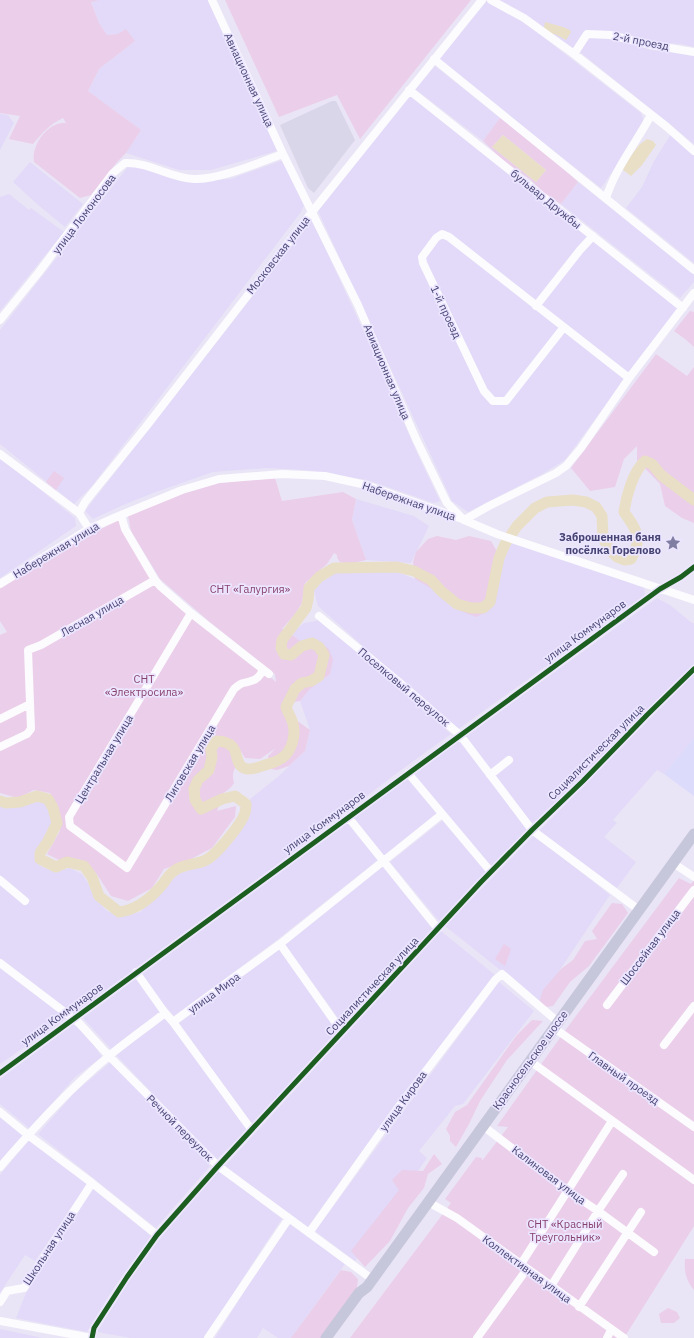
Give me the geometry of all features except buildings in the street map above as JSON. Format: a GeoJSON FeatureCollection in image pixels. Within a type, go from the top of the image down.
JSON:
{"type":"FeatureCollection","features":[{"type":"Feature","properties":{"kind":"highway","name":"Красносельское шоссе"},"geometry":{"type":"LineString","coordinates":[[326,1338],[358,1293],[370,1283],[694,834]]}},
{"type":"Feature","properties":{"kind":"highway","name":"Красносельское шоссе"},"geometry":{"type":"LineString","coordinates":[[335,1338],[365,1297],[370,1283]]}},
{"type":"Feature","properties":{"kind":"street","name":"Авиационная улица"},"geometry":{"type":"LineString","coordinates":[[212,0],[283,154],[358,305],[430,469],[447,503],[464,520],[497,534],[694,600]]}},
{"type":"Feature","properties":{"kind":"street","name":"Московская улица"},"geometry":{"type":"LineString","coordinates":[[79,513],[85,502],[145,428],[312,212],[482,0]]}},
{"type":"Feature","properties":{"kind":"street"},"geometry":{"type":"LineString","coordinates":[[491,0],[524,18],[574,54],[694,151]]}},
{"type":"Feature","properties":{"kind":"street","name":"2-й проезд"},"geometry":{"type":"LineString","coordinates":[[574,54],[587,34],[610,35],[652,45],[694,52]]}},
{"type":"Feature","properties":{"kind":"street"},"geometry":{"type":"LineString","coordinates":[[434,59],[694,270]]}},
{"type":"Feature","properties":{"kind":"street","name":"бульвар Дружбы"},"geometry":{"type":"LineString","coordinates":[[409,90],[683,308]]}},
{"type":"Feature","properties":{"kind":"street"},"geometry":{"type":"LineString","coordinates":[[606,198],[622,161],[638,138],[651,115]]}},
{"type":"Feature","properties":{"kind":"street","name":"улица Ломоносова"},"geometry":{"type":"LineString","coordinates":[[0,320],[44,266],[114,173],[125,163],[135,162],[194,179],[215,177],[283,154]]}},
{"type":"Feature","properties":{"kind":"street","name":"1-й проезд"},"geometry":{"type":"LineString","coordinates":[[564,327],[506,401],[493,401],[484,391],[423,263],[422,257],[436,238],[442,234],[449,237],[536,306],[564,327],[629,378]]}},
{"type":"Feature","properties":{"kind":"street"},"geometry":{"type":"LineString","coordinates":[[536,306],[580,250],[593,236]]}},
{"type":"Feature","properties":{"kind":"street","name":"Набережная улица"},"geometry":{"type":"LineString","coordinates":[[0,584],[88,529],[182,490],[219,479],[282,474],[325,476],[366,485],[464,520],[489,506],[556,474],[566,466],[581,448],[629,378],[694,293]]}},
{"type":"Feature","properties":{"kind":"street"},"geometry":{"type":"LineString","coordinates":[[0,454],[79,513],[88,529]]}},
{"type":"Feature","properties":{"kind":"street"},"geometry":{"type":"LineString","coordinates":[[121,515],[125,529],[155,580],[191,613]]}},
{"type":"Feature","properties":{"kind":"street","name":"улица Коммунаров"},"geometry":{"type":"LineString","coordinates":[[0,1073],[660,589],[681,577],[694,567]]}},
{"type":"Feature","properties":{"kind":"street","name":"Лесная улица"},"geometry":{"type":"LineString","coordinates":[[30,704],[28,650],[41,645],[155,580]]}},
{"type":"Feature","properties":{"kind":"street","name":"Лиговская улица"},"geometry":{"type":"LineString","coordinates":[[127,868],[234,689],[242,682],[251,682],[266,672],[191,613]]}},
{"type":"Feature","properties":{"kind":"street","name":"Центральная улица"},"geometry":{"type":"LineString","coordinates":[[127,868],[70,826],[69,816],[191,613]]}},
{"type":"Feature","properties":{"kind":"street","name":"Поселковый переулок"},"geometry":{"type":"LineString","coordinates":[[319,616],[460,735],[532,830],[639,910]]}},
{"type":"Feature","properties":{"kind":"street","name":"Социалистическая улица"},"geometry":{"type":"LineString","coordinates":[[92,1338],[94,1328],[127,1277],[157,1235],[218,1166],[491,872],[694,669]]}},
{"type":"Feature","properties":{"kind":"street"},"geometry":{"type":"LineString","coordinates":[[0,719],[30,704],[31,729],[27,734],[0,747]]}},
{"type":"Feature","properties":{"kind":"street"},"geometry":{"type":"LineString","coordinates":[[490,775],[510,760]]}},
{"type":"Feature","properties":{"kind":"street"},"geometry":{"type":"LineString","coordinates":[[408,773],[491,872]]}},
{"type":"Feature","properties":{"kind":"street","name":"улица Мира"},"geometry":{"type":"LineString","coordinates":[[173,1022],[280,944],[442,814]]}},
{"type":"Feature","properties":{"kind":"street"},"geometry":{"type":"LineString","coordinates":[[348,817],[438,929]]}},
{"type":"Feature","properties":{"kind":"street"},"geometry":{"type":"LineString","coordinates":[[673,864],[694,877]]}},
{"type":"Feature","properties":{"kind":"street"},"geometry":{"type":"LineString","coordinates":[[0,880],[25,901]]}},
{"type":"Feature","properties":{"kind":"street","name":"Шоссейная улица"},"geometry":{"type":"LineString","coordinates":[[607,1005],[694,890]]}},
{"type":"Feature","properties":{"kind":"street"},"geometry":{"type":"LineString","coordinates":[[280,944],[342,1032]]}},
{"type":"Feature","properties":{"kind":"street","name":"Речной переулок"},"geometry":{"type":"LineString","coordinates":[[0,963],[79,1023],[109,1056],[218,1166],[309,1233],[370,1283]]}},
{"type":"Feature","properties":{"kind":"street"},"geometry":{"type":"LineString","coordinates":[[136,972],[252,1129]]}},
{"type":"Feature","properties":{"kind":"street","name":"Главный проезд"},"geometry":{"type":"LineString","coordinates":[[502,974],[556,1025],[694,1127]]}},
{"type":"Feature","properties":{"kind":"street","name":"улица Кирова"},"geometry":{"type":"LineString","coordinates":[[309,1233],[397,1109],[496,979],[502,974]]}},
{"type":"Feature","properties":{"kind":"street"},"geometry":{"type":"LineString","coordinates":[[664,1045],[694,1006]]}},
{"type":"Feature","properties":{"kind":"street"},"geometry":{"type":"LineString","coordinates":[[0,1167],[75,1086],[109,1056],[165,1013]]}},
{"type":"Feature","properties":{"kind":"street"},"geometry":{"type":"LineString","coordinates":[[530,1061],[694,1180]]}},
{"type":"Feature","properties":{"kind":"street"},"geometry":{"type":"LineString","coordinates":[[0,1112],[157,1235]]}},
{"type":"Feature","properties":{"kind":"street"},"geometry":{"type":"LineString","coordinates":[[477,1338],[524,1266],[612,1121]]}},
{"type":"Feature","properties":{"kind":"street","name":"Калиновая улица"},"geometry":{"type":"LineString","coordinates":[[483,1126],[568,1192],[598,1211],[654,1252]]}},
{"type":"Feature","properties":{"kind":"street"},"geometry":{"type":"LineString","coordinates":[[550,1286],[623,1174]]}},
{"type":"Feature","properties":{"kind":"street","name":"Школьная улица"},"geometry":{"type":"LineString","coordinates":[[0,1302],[7,1291],[24,1288],[92,1183]]}},
{"type":"Feature","properties":{"kind":"street","name":"Коллективная улица"},"geometry":{"type":"LineString","coordinates":[[428,1202],[457,1218],[624,1338]]}},
{"type":"Feature","properties":{"kind":"street"},"geometry":{"type":"LineString","coordinates":[[579,1307],[641,1212]]}},
{"type":"Feature","properties":{"kind":"street"},"geometry":{"type":"LineString","coordinates":[[208,1338],[289,1218]]}},
{"type":"Feature","properties":{"kind":"street"},"geometry":{"type":"LineString","coordinates":[[0,1320],[92,1338]]}},
{"type":"Feature","properties":{"kind":"street"},"geometry":{"type":"LineString","coordinates":[[607,1338],[611,1330]]}},
{"type":"Feature","properties":{"kind":"shaded area"},"geometry":{"type":"Polygon","coordinates":[[[208,0],[280,150],[211,170],[179,170],[126,153],[141,130],[88,91],[99,69],[135,41],[118,34],[107,35],[99,23],[91,1],[208,0]]]}},
{"type":"Feature","properties":{"kind":"shaded area"},"geometry":{"type":"Polygon","coordinates":[[[495,0],[694,0],[694,47],[681,44],[651,42],[613,31],[586,30],[573,48],[495,0]]]}},
{"type":"Feature","properties":{"kind":"shaded area"},"geometry":{"type":"Polygon","coordinates":[[[487,1],[516,16],[641,113],[644,122],[601,188],[437,59],[487,1]]]}},
{"type":"Feature","properties":{"kind":"shaded area"},"geometry":{"type":"Polygon","coordinates":[[[545,22],[563,27],[571,32],[566,40],[555,34],[553,35],[544,28],[545,22]]]}},
{"type":"Feature","properties":{"kind":"shaded area"},"geometry":{"type":"Polygon","coordinates":[[[590,37],[610,38],[651,50],[683,53],[694,56],[694,144],[580,52],[590,37]]]}},
{"type":"Feature","properties":{"kind":"shaded area"},"geometry":{"type":"Polygon","coordinates":[[[435,66],[500,118],[483,141],[415,89],[435,66]]]}},
{"type":"Feature","properties":{"kind":"shaded area"},"geometry":{"type":"Polygon","coordinates":[[[410,94],[677,308],[565,460],[544,473],[468,512],[452,501],[318,211],[410,94]]]}},
{"type":"Feature","properties":{"kind":"shaded area"},"geometry":{"type":"Polygon","coordinates":[[[332,101],[336,101],[355,140],[314,193],[308,188],[280,125],[332,101]]]}},
{"type":"Feature","properties":{"kind":"shaded area"},"geometry":{"type":"Polygon","coordinates":[[[0,114],[8,115],[14,123],[0,150],[0,114]]]}},
{"type":"Feature","properties":{"kind":"shaded area"},"geometry":{"type":"Polygon","coordinates":[[[671,134],[694,154],[694,263],[626,208],[642,187],[654,161],[671,134]]]}},
{"type":"Feature","properties":{"kind":"shaded area"},"geometry":{"type":"Polygon","coordinates":[[[503,135],[546,170],[536,182],[492,147],[503,135]]]}},
{"type":"Feature","properties":{"kind":"shaded area"},"geometry":{"type":"Polygon","coordinates":[[[647,139],[653,141],[656,145],[642,165],[631,176],[623,170],[623,166],[639,145],[647,139]]]}},
{"type":"Feature","properties":{"kind":"shaded area"},"geometry":{"type":"Polygon","coordinates":[[[283,160],[304,205],[301,212],[92,486],[74,504],[0,444],[0,330],[131,163],[188,181],[230,179],[283,160]]]}},
{"type":"Feature","properties":{"kind":"shaded area"},"geometry":{"type":"Polygon","coordinates":[[[30,162],[83,204],[65,227],[13,182],[30,162]]]}},
{"type":"Feature","properties":{"kind":"shaded area"},"geometry":{"type":"Polygon","coordinates":[[[578,182],[694,274],[694,282],[680,298],[561,204],[578,182]]]}},
{"type":"Feature","properties":{"kind":"shaded area"},"geometry":{"type":"Polygon","coordinates":[[[9,194],[29,210],[31,208],[64,232],[0,311],[0,197],[9,194]]]}},
{"type":"Feature","properties":{"kind":"shaded area"},"geometry":{"type":"Polygon","coordinates":[[[312,220],[440,501],[434,503],[367,480],[305,470],[267,468],[213,472],[153,493],[93,519],[85,511],[312,220]]]}},
{"type":"Feature","properties":{"kind":"shaded area"},"geometry":{"type":"Polygon","coordinates":[[[0,457],[75,518],[76,526],[0,578],[0,457]]]}},
{"type":"Feature","properties":{"kind":"shaded area"},"geometry":{"type":"Polygon","coordinates":[[[356,499],[414,516],[429,526],[411,563],[366,560],[352,520],[356,499]]]}},
{"type":"Feature","properties":{"kind":"shaded area"},"geometry":{"type":"Polygon","coordinates":[[[513,540],[644,588],[645,595],[457,730],[318,606],[314,591],[324,578],[341,571],[398,572],[422,582],[439,593],[456,609],[499,582],[503,562],[513,540]]]}},
{"type":"Feature","properties":{"kind":"shaded area"},"geometry":{"type":"Polygon","coordinates":[[[657,598],[670,605],[694,623],[694,665],[580,780],[532,825],[465,737],[657,598]]]}},
{"type":"Feature","properties":{"kind":"shaded area"},"geometry":{"type":"Polygon","coordinates":[[[319,617],[451,734],[401,770],[275,866],[73,1014],[0,959],[0,884],[27,904],[30,900],[0,875],[0,805],[6,807],[36,800],[46,803],[51,818],[51,829],[37,855],[39,865],[47,869],[59,871],[70,868],[82,874],[94,897],[107,911],[118,916],[140,912],[178,874],[214,861],[241,828],[250,811],[250,799],[279,776],[305,751],[310,730],[300,701],[310,689],[330,674],[291,633],[304,623],[316,621],[319,617]]]}},
{"type":"Feature","properties":{"kind":"shaded area"},"geometry":{"type":"Polygon","coordinates":[[[694,674],[694,738],[664,774],[657,770],[613,820],[617,823],[604,837],[636,862],[617,888],[539,831],[694,674]]]}},
{"type":"Feature","properties":{"kind":"shaded area"},"geometry":{"type":"Polygon","coordinates":[[[694,738],[694,796],[664,774],[694,738]]]}},
{"type":"Feature","properties":{"kind":"shaded area"},"geometry":{"type":"Polygon","coordinates":[[[459,739],[527,829],[491,867],[413,774],[459,739]]]}},
{"type":"Feature","properties":{"kind":"shaded area"},"geometry":{"type":"Polygon","coordinates":[[[407,777],[437,814],[384,856],[353,817],[407,777]]]}},
{"type":"Feature","properties":{"kind":"shaded area"},"geometry":{"type":"Polygon","coordinates":[[[443,820],[487,872],[440,922],[390,862],[443,820]]]}},
{"type":"Feature","properties":{"kind":"shaded area"},"geometry":{"type":"Polygon","coordinates":[[[348,822],[379,859],[273,943],[174,1016],[166,1007],[111,1049],[83,1018],[348,822]]]}},
{"type":"Feature","properties":{"kind":"shaded area"},"geometry":{"type":"Polygon","coordinates":[[[534,835],[610,895],[539,1001],[445,926],[534,835]]]}},
{"type":"Feature","properties":{"kind":"shaded area"},"geometry":{"type":"Polygon","coordinates":[[[384,865],[433,928],[343,1025],[285,944],[384,865]]]}},
{"type":"Feature","properties":{"kind":"shaded area"},"geometry":{"type":"Polygon","coordinates":[[[441,931],[495,975],[378,1129],[307,1228],[225,1166],[441,931]]]}},
{"type":"Feature","properties":{"kind":"shaded area"},"geometry":{"type":"Polygon","coordinates":[[[280,949],[337,1031],[252,1125],[179,1023],[280,949]]]}},
{"type":"Feature","properties":{"kind":"shaded area"},"geometry":{"type":"Polygon","coordinates":[[[0,967],[67,1018],[0,1064],[0,967]]]}},
{"type":"Feature","properties":{"kind":"shaded area"},"geometry":{"type":"Polygon","coordinates":[[[499,982],[534,1011],[463,1104],[455,1106],[419,1151],[427,1158],[355,1261],[315,1231],[499,982]]]}},
{"type":"Feature","properties":{"kind":"shaded area"},"geometry":{"type":"Polygon","coordinates":[[[165,1018],[248,1130],[216,1160],[116,1055],[165,1018]]]}},
{"type":"Feature","properties":{"kind":"shaded area"},"geometry":{"type":"Polygon","coordinates":[[[74,1024],[88,1037],[102,1057],[75,1077],[30,1129],[0,1104],[0,1079],[74,1024]]]}},
{"type":"Feature","properties":{"kind":"shaded area"},"geometry":{"type":"Polygon","coordinates":[[[112,1061],[210,1166],[156,1228],[38,1134],[75,1092],[112,1061]]]}},
{"type":"Feature","properties":{"kind":"shaded area"},"geometry":{"type":"Polygon","coordinates":[[[0,1114],[24,1134],[0,1162],[0,1114]]]}},
{"type":"Feature","properties":{"kind":"shaded area"},"geometry":{"type":"Polygon","coordinates":[[[30,1139],[88,1183],[35,1261],[25,1255],[0,1293],[0,1175],[30,1139]]]}},
{"type":"Feature","properties":{"kind":"shaded area"},"geometry":{"type":"Polygon","coordinates":[[[218,1170],[282,1219],[205,1338],[131,1338],[97,1332],[131,1278],[162,1236],[218,1170]]]}},
{"type":"Feature","properties":{"kind":"shaded area"},"geometry":{"type":"Polygon","coordinates":[[[92,1188],[151,1236],[113,1289],[87,1332],[16,1318],[26,1293],[92,1188]]]}},
{"type":"Feature","properties":{"kind":"shaded area"},"geometry":{"type":"Polygon","coordinates":[[[291,1223],[345,1264],[291,1338],[278,1338],[263,1328],[257,1338],[215,1338],[249,1284],[291,1223]]]}},
{"type":"Feature","properties":{"kind":"shaded area"},"geometry":{"type":"Polygon","coordinates":[[[0,1329],[43,1338],[0,1338],[0,1329]]]}},
{"type":"Feature","properties":{"kind":"green space"},"geometry":{"type":"Polygon","coordinates":[[[0,0],[99,0],[91,2],[99,23],[107,35],[118,34],[126,29],[135,41],[99,69],[88,91],[141,130],[126,153],[91,195],[80,198],[34,162],[35,148],[42,135],[47,130],[59,123],[66,123],[63,118],[46,129],[33,144],[9,139],[20,116],[0,113],[0,0]]]}},
{"type":"Feature","properties":{"kind":"green space"},"geometry":{"type":"Polygon","coordinates":[[[225,0],[471,0],[360,139],[337,95],[279,117],[225,0]]]}},
{"type":"Feature","properties":{"kind":"green space"},"geometry":{"type":"Polygon","coordinates":[[[500,118],[557,162],[578,182],[561,204],[545,194],[531,180],[505,162],[483,141],[500,118]],[[503,135],[492,147],[536,182],[546,170],[503,135]]]}},
{"type":"Feature","properties":{"kind":"green space"},"geometry":{"type":"Polygon","coordinates":[[[690,311],[694,312],[694,347],[674,331],[690,311]]]}},
{"type":"Feature","properties":{"kind":"green space"},"geometry":{"type":"Polygon","coordinates":[[[656,354],[687,376],[694,367],[694,523],[682,518],[665,506],[660,484],[637,460],[637,446],[624,459],[615,487],[590,491],[571,468],[656,354]]]}},
{"type":"Feature","properties":{"kind":"green space"},"geometry":{"type":"Polygon","coordinates":[[[54,471],[64,478],[56,490],[46,482],[54,471]]]}},
{"type":"Feature","properties":{"kind":"green space"},"geometry":{"type":"Polygon","coordinates":[[[275,478],[282,501],[343,492],[356,499],[352,520],[366,560],[348,564],[340,562],[337,555],[334,553],[327,564],[305,583],[302,603],[282,629],[285,629],[301,642],[308,639],[328,648],[333,659],[330,674],[310,689],[300,701],[293,702],[290,708],[296,720],[310,730],[305,751],[289,766],[277,770],[271,769],[268,756],[276,748],[260,759],[245,758],[240,750],[240,760],[233,773],[234,783],[220,796],[220,803],[217,811],[236,806],[235,817],[212,848],[187,861],[164,869],[152,888],[128,901],[111,896],[96,873],[79,859],[59,860],[47,854],[60,831],[58,808],[50,793],[34,790],[18,798],[0,793],[0,635],[7,632],[0,621],[0,588],[75,543],[120,519],[153,579],[276,682],[275,674],[211,623],[160,579],[131,531],[128,516],[184,493],[220,483],[275,478]]]}},
{"type":"Feature","properties":{"kind":"green space"},"geometry":{"type":"Polygon","coordinates":[[[437,536],[456,540],[469,536],[491,541],[503,562],[495,604],[488,611],[476,617],[456,609],[439,593],[415,579],[413,562],[416,552],[428,539],[437,536]]]}},
{"type":"Feature","properties":{"kind":"green space","name":"СНТ «Красный Треугольник»"},"geometry":{"type":"Polygon","coordinates":[[[679,878],[691,884],[694,880],[694,1226],[624,1338],[350,1338],[451,1203],[445,1199],[476,1157],[482,1158],[482,1161],[508,1127],[497,1126],[567,1028],[679,878]]]}},
{"type":"Feature","properties":{"kind":"green space"},"geometry":{"type":"Polygon","coordinates":[[[612,903],[622,904],[628,913],[589,966],[570,982],[553,1006],[547,1007],[539,1003],[543,990],[561,969],[573,960],[585,941],[597,939],[592,931],[612,903]]]}},
{"type":"Feature","properties":{"kind":"green space"},"geometry":{"type":"Polygon","coordinates":[[[504,944],[511,949],[505,966],[495,959],[504,944]]]}},
{"type":"Feature","properties":{"kind":"green space"},"geometry":{"type":"Polygon","coordinates":[[[532,1020],[543,1021],[507,1060],[480,1101],[456,1147],[450,1141],[450,1136],[446,1129],[455,1112],[467,1105],[516,1036],[532,1020]]]}},
{"type":"Feature","properties":{"kind":"green space"},"geometry":{"type":"Polygon","coordinates":[[[434,1154],[442,1164],[428,1174],[424,1188],[408,1208],[390,1241],[365,1267],[351,1251],[399,1190],[392,1180],[402,1170],[423,1171],[434,1154]]]}},
{"type":"Feature","properties":{"kind":"green space"},"geometry":{"type":"Polygon","coordinates":[[[685,1259],[694,1259],[694,1290],[686,1276],[685,1259]]]}},
{"type":"Feature","properties":{"kind":"green space"},"geometry":{"type":"Polygon","coordinates":[[[341,1270],[351,1272],[358,1279],[357,1288],[322,1338],[291,1338],[341,1270]]]}},
{"type":"Feature","properties":{"kind":"green space"},"geometry":{"type":"Polygon","coordinates":[[[668,1308],[677,1312],[680,1318],[674,1323],[661,1323],[659,1314],[668,1308]]]}},
{"type":"Feature","properties":{"kind":"waterway"},"geometry":{"type":"LineString","coordinates":[[0,801],[6,803],[20,802],[37,796],[48,799],[53,808],[57,823],[40,853],[40,859],[56,867],[67,862],[84,866],[92,877],[99,896],[119,912],[131,909],[143,903],[162,885],[170,874],[177,869],[202,862],[210,857],[228,839],[243,818],[246,804],[235,796],[222,799],[201,809],[195,800],[194,789],[198,780],[209,770],[212,757],[211,749],[216,741],[225,742],[234,748],[240,765],[246,769],[276,761],[282,758],[291,747],[294,728],[286,707],[295,689],[302,683],[311,681],[319,676],[324,655],[319,647],[312,643],[302,646],[291,655],[284,654],[281,648],[282,640],[306,608],[309,588],[319,577],[334,568],[397,567],[414,571],[431,580],[441,591],[457,604],[471,608],[483,608],[490,602],[499,558],[505,544],[517,526],[535,508],[547,502],[573,500],[586,502],[596,507],[602,516],[603,538],[609,549],[617,557],[625,560],[631,559],[637,545],[637,534],[624,512],[625,506],[628,492],[637,471],[645,461],[652,464],[661,475],[694,500]]}},
{"type":"Feature","properties":{"kind":"cycle path"},"geometry":{"type":"LineString","coordinates":[[0,1073],[660,589],[681,577],[694,567]]}},
{"type":"Feature","properties":{"kind":"cycle path"},"geometry":{"type":"LineString","coordinates":[[92,1338],[94,1328],[127,1277],[157,1235],[218,1166],[481,882],[694,669]]}},
{"type":"Feature","properties":{"kind":"place","name":"Заброшенная баня посёлка Горелово"},"geometry":{"type":"Point","coordinates":[673,543]}},
{"type":"Feature","properties":{"kind":"park label","name":"СНТ «Галургия»"},"geometry":{"type":"Point","coordinates":[250,589]}},
{"type":"Feature","properties":{"kind":"park label","name":"СНТ «Электросила»"},"geometry":{"type":"Point","coordinates":[144,685]}}]}
